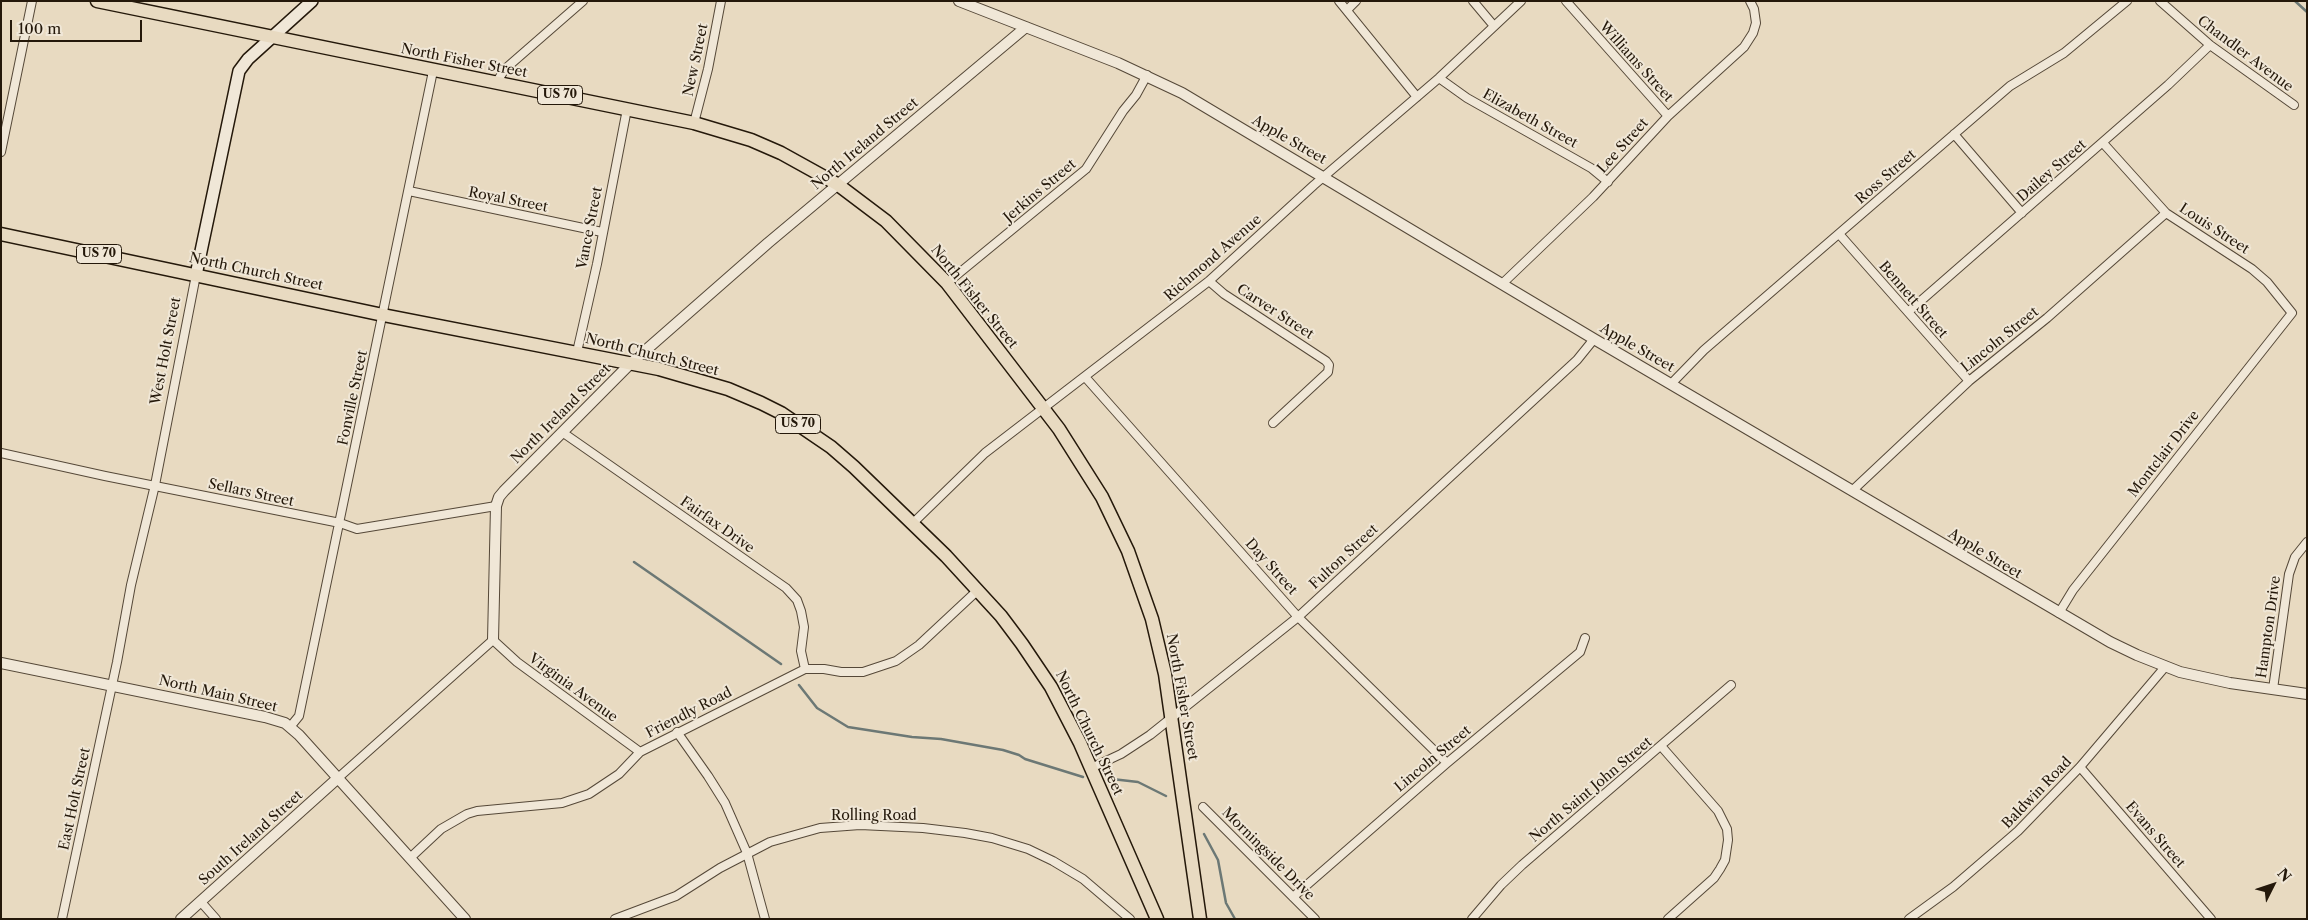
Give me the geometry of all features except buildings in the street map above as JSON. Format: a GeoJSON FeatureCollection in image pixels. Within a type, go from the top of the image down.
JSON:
{"type":"FeatureCollection","features":[{"type":"Feature","properties":{"kind":"main road","name":"North Fisher Street"},"geometry":{"type":"LineString","coordinates":[[97,1],[694,123],[764,146],[810,168],[862,202],[897,231],[947,283],[1044,410],[1092,480],[1128,552],[1141,584],[1157,637],[1172,718],[1200,919]]}},
{"type":"Feature","properties":{"kind":"main road","name":"West Holt Street"},"geometry":{"type":"LineString","coordinates":[[196,275],[235,81],[243,64],[312,1]]}},
{"type":"Feature","properties":{"kind":"main road","name":"North Church Street"},"geometry":{"type":"LineString","coordinates":[[1,234],[382,315],[630,364],[699,380],[761,403],[781,413],[837,452],[913,523],[1001,616],[1035,662],[1064,711],[1157,919]]}},
{"type":"Feature","properties":{"kind":"street"},"geometry":{"type":"LineString","coordinates":[[1,152],[32,1]]}},
{"type":"Feature","properties":{"kind":"street"},"geometry":{"type":"LineString","coordinates":[[496,83],[505,69],[583,1]]}},
{"type":"Feature","properties":{"kind":"street","name":"New Street"},"geometry":{"type":"LineString","coordinates":[[694,123],[699,108],[721,1]]}},
{"type":"Feature","properties":{"kind":"street","name":"Apple Street"},"geometry":{"type":"LineString","coordinates":[[959,1],[1147,76],[1182,93],[1594,339],[2110,642],[2165,667],[2211,679],[2307,694]]}},
{"type":"Feature","properties":{"kind":"street"},"geometry":{"type":"LineString","coordinates":[[1340,1],[1418,97]]}},
{"type":"Feature","properties":{"kind":"street"},"geometry":{"type":"LineString","coordinates":[[1347,10],[1356,1]]}},
{"type":"Feature","properties":{"kind":"street"},"geometry":{"type":"LineString","coordinates":[[1473,1],[1494,26]]}},
{"type":"Feature","properties":{"kind":"street","name":"Richmond Avenue"},"geometry":{"type":"LineString","coordinates":[[913,523],[985,453],[1086,378],[1209,281],[1418,97],[1521,1]]}},
{"type":"Feature","properties":{"kind":"street","name":"Williams Street"},"geometry":{"type":"LineString","coordinates":[[1566,1],[1668,116]]}},
{"type":"Feature","properties":{"kind":"street","name":"Lee Street"},"geometry":{"type":"LineString","coordinates":[[1503,283],[1608,182],[1668,116],[1744,47],[1753,33],[1756,23],[1754,9],[1750,1]]}},
{"type":"Feature","properties":{"kind":"street","name":"Ross Street"},"geometry":{"type":"LineString","coordinates":[[1671,384],[1704,350],[1840,235],[2010,86],[2064,53],[2127,1]]}},
{"type":"Feature","properties":{"kind":"street","name":"Chandler Avenue"},"geometry":{"type":"LineString","coordinates":[[2160,1],[2210,45],[2294,106]]}},
{"type":"Feature","properties":{"kind":"street","name":"North Ireland Street"},"geometry":{"type":"LineString","coordinates":[[496,506],[499,497],[504,491],[630,364],[837,184],[1026,27]]}},
{"type":"Feature","properties":{"kind":"street","name":"Dailey Street"},"geometry":{"type":"LineString","coordinates":[[1908,312],[2102,143],[2210,45]]}},
{"type":"Feature","properties":{"kind":"street","name":"Fonville Street"},"geometry":{"type":"LineString","coordinates":[[290,727],[299,716],[382,315],[393,271],[401,219],[409,191],[433,71]]}},
{"type":"Feature","properties":{"kind":"street","name":"Jerkins Street"},"geometry":{"type":"LineString","coordinates":[[947,283],[1086,169],[1147,76]]}},
{"type":"Feature","properties":{"kind":"street","name":"Elizabeth Street"},"geometry":{"type":"LineString","coordinates":[[1439,78],[1468,98],[1591,168],[1608,182]]}},
{"type":"Feature","properties":{"kind":"street","name":"Vance Street"},"geometry":{"type":"LineString","coordinates":[[576,352],[597,264],[627,109]]}},
{"type":"Feature","properties":{"kind":"street"},"geometry":{"type":"LineString","coordinates":[[1954,134],[2022,213]]}},
{"type":"Feature","properties":{"kind":"street","name":"Louis Street"},"geometry":{"type":"LineString","coordinates":[[2102,143],[2166,213],[2252,269],[2267,282],[2292,313]]}},
{"type":"Feature","properties":{"kind":"street","name":"Royal Street"},"geometry":{"type":"LineString","coordinates":[[409,191],[602,232]]}},
{"type":"Feature","properties":{"kind":"street","name":"Lincoln Street"},"geometry":{"type":"LineString","coordinates":[[1853,490],[1968,381],[2047,318],[2166,213]]}},
{"type":"Feature","properties":{"kind":"street","name":"Bennett Street"},"geometry":{"type":"LineString","coordinates":[[1840,235],[1968,381]]}},
{"type":"Feature","properties":{"kind":"street","name":"West Holt Street"},"geometry":{"type":"LineString","coordinates":[[112,684],[131,585],[155,485],[196,275]]}},
{"type":"Feature","properties":{"kind":"street","name":"Carver Street"},"geometry":{"type":"LineString","coordinates":[[1209,281],[1224,294],[1328,362],[1328,372],[1273,423]]}},
{"type":"Feature","properties":{"kind":"street","name":"Montclair Drive"},"geometry":{"type":"LineString","coordinates":[[2059,613],[2073,590],[2292,313]]}},
{"type":"Feature","properties":{"kind":"street","name":"Fulton Street"},"geometry":{"type":"LineString","coordinates":[[1091,768],[1136,745],[1298,617],[1577,360],[1594,339]]}},
{"type":"Feature","properties":{"kind":"street","name":"Day Street"},"geometry":{"type":"LineString","coordinates":[[1086,378],[1298,617],[1447,763]]}},
{"type":"Feature","properties":{"kind":"street","name":"Fairfax Drive"},"geometry":{"type":"LineString","coordinates":[[562,432],[786,588],[797,600],[802,611],[804,627],[801,651],[805,669]]}},
{"type":"Feature","properties":{"kind":"street","name":"Sellars Street"},"geometry":{"type":"LineString","coordinates":[[1,453],[340,523],[360,529],[496,506]]}},
{"type":"Feature","properties":{"kind":"street"},"geometry":{"type":"LineString","coordinates":[[338,778],[493,640],[496,506]]}},
{"type":"Feature","properties":{"kind":"street","name":"Hampton Drive"},"geometry":{"type":"LineString","coordinates":[[2273,689],[2289,574],[2296,557],[2307,542]]}},
{"type":"Feature","properties":{"kind":"street","name":"Friendly Road"},"geometry":{"type":"LineString","coordinates":[[410,858],[441,829],[458,818],[478,811],[562,803],[578,798],[619,774],[640,752],[805,669],[863,672],[896,661],[919,644],[978,590]]}},
{"type":"Feature","properties":{"kind":"street","name":"Lincoln Street"},"geometry":{"type":"LineString","coordinates":[[1293,897],[1447,763],[1580,652],[1585,638]]}},
{"type":"Feature","properties":{"kind":"street","name":"Virginia Avenue"},"geometry":{"type":"LineString","coordinates":[[493,640],[517,662],[640,752]]}},
{"type":"Feature","properties":{"kind":"street","name":"North Main Street"},"geometry":{"type":"LineString","coordinates":[[1,663],[112,684],[265,717],[290,727],[465,919]]}},
{"type":"Feature","properties":{"kind":"street","name":"Baldwin Road"},"geometry":{"type":"LineString","coordinates":[[1909,919],[1953,887],[2002,846],[2080,767],[2165,667]]}},
{"type":"Feature","properties":{"kind":"street","name":"East Holt Street"},"geometry":{"type":"LineString","coordinates":[[62,919],[112,684]]}},
{"type":"Feature","properties":{"kind":"street","name":"North Saint John Street"},"geometry":{"type":"LineString","coordinates":[[1472,919],[1501,884],[1522,864],[1731,685]]}},
{"type":"Feature","properties":{"kind":"street"},"geometry":{"type":"LineString","coordinates":[[677,732],[721,796],[747,853],[765,919]]}},
{"type":"Feature","properties":{"kind":"street"},"geometry":{"type":"LineString","coordinates":[[1661,746],[1718,810],[1727,829],[1728,840],[1725,860],[1717,874],[1668,919]]}},
{"type":"Feature","properties":{"kind":"street","name":"Evans Street"},"geometry":{"type":"LineString","coordinates":[[2080,767],[2211,919]]}},
{"type":"Feature","properties":{"kind":"street","name":"South Ireland Street"},"geometry":{"type":"LineString","coordinates":[[181,919],[338,778]]}},
{"type":"Feature","properties":{"kind":"street","name":"Morningside Drive"},"geometry":{"type":"LineString","coordinates":[[1203,807],[1315,919]]}},
{"type":"Feature","properties":{"kind":"street","name":"Rolling Road"},"geometry":{"type":"LineString","coordinates":[[614,919],[649,908],[676,896],[747,853],[795,834],[838,826],[885,826],[965,833],[1010,843],[1053,861],[1083,879],[1130,919]]}},
{"type":"Feature","properties":{"kind":"street"},"geometry":{"type":"LineString","coordinates":[[201,902],[216,919]]}},
{"type":"Feature","properties":{"kind":"waterway"},"geometry":{"type":"LineString","coordinates":[[2295,1],[2307,12]]}},
{"type":"Feature","properties":{"kind":"waterway"},"geometry":{"type":"LineString","coordinates":[[634,562],[781,664]]}},
{"type":"Feature","properties":{"kind":"waterway"},"geometry":{"type":"LineString","coordinates":[[799,685],[817,708],[848,727],[912,737],[941,739],[1003,750],[1083,777]]}},
{"type":"Feature","properties":{"kind":"waterway"},"geometry":{"type":"LineString","coordinates":[[1112,779],[1138,782],[1166,796]]}},
{"type":"Feature","properties":{"kind":"waterway"},"geometry":{"type":"LineString","coordinates":[[1204,834],[1218,860],[1226,903],[1235,919]]}}]}
